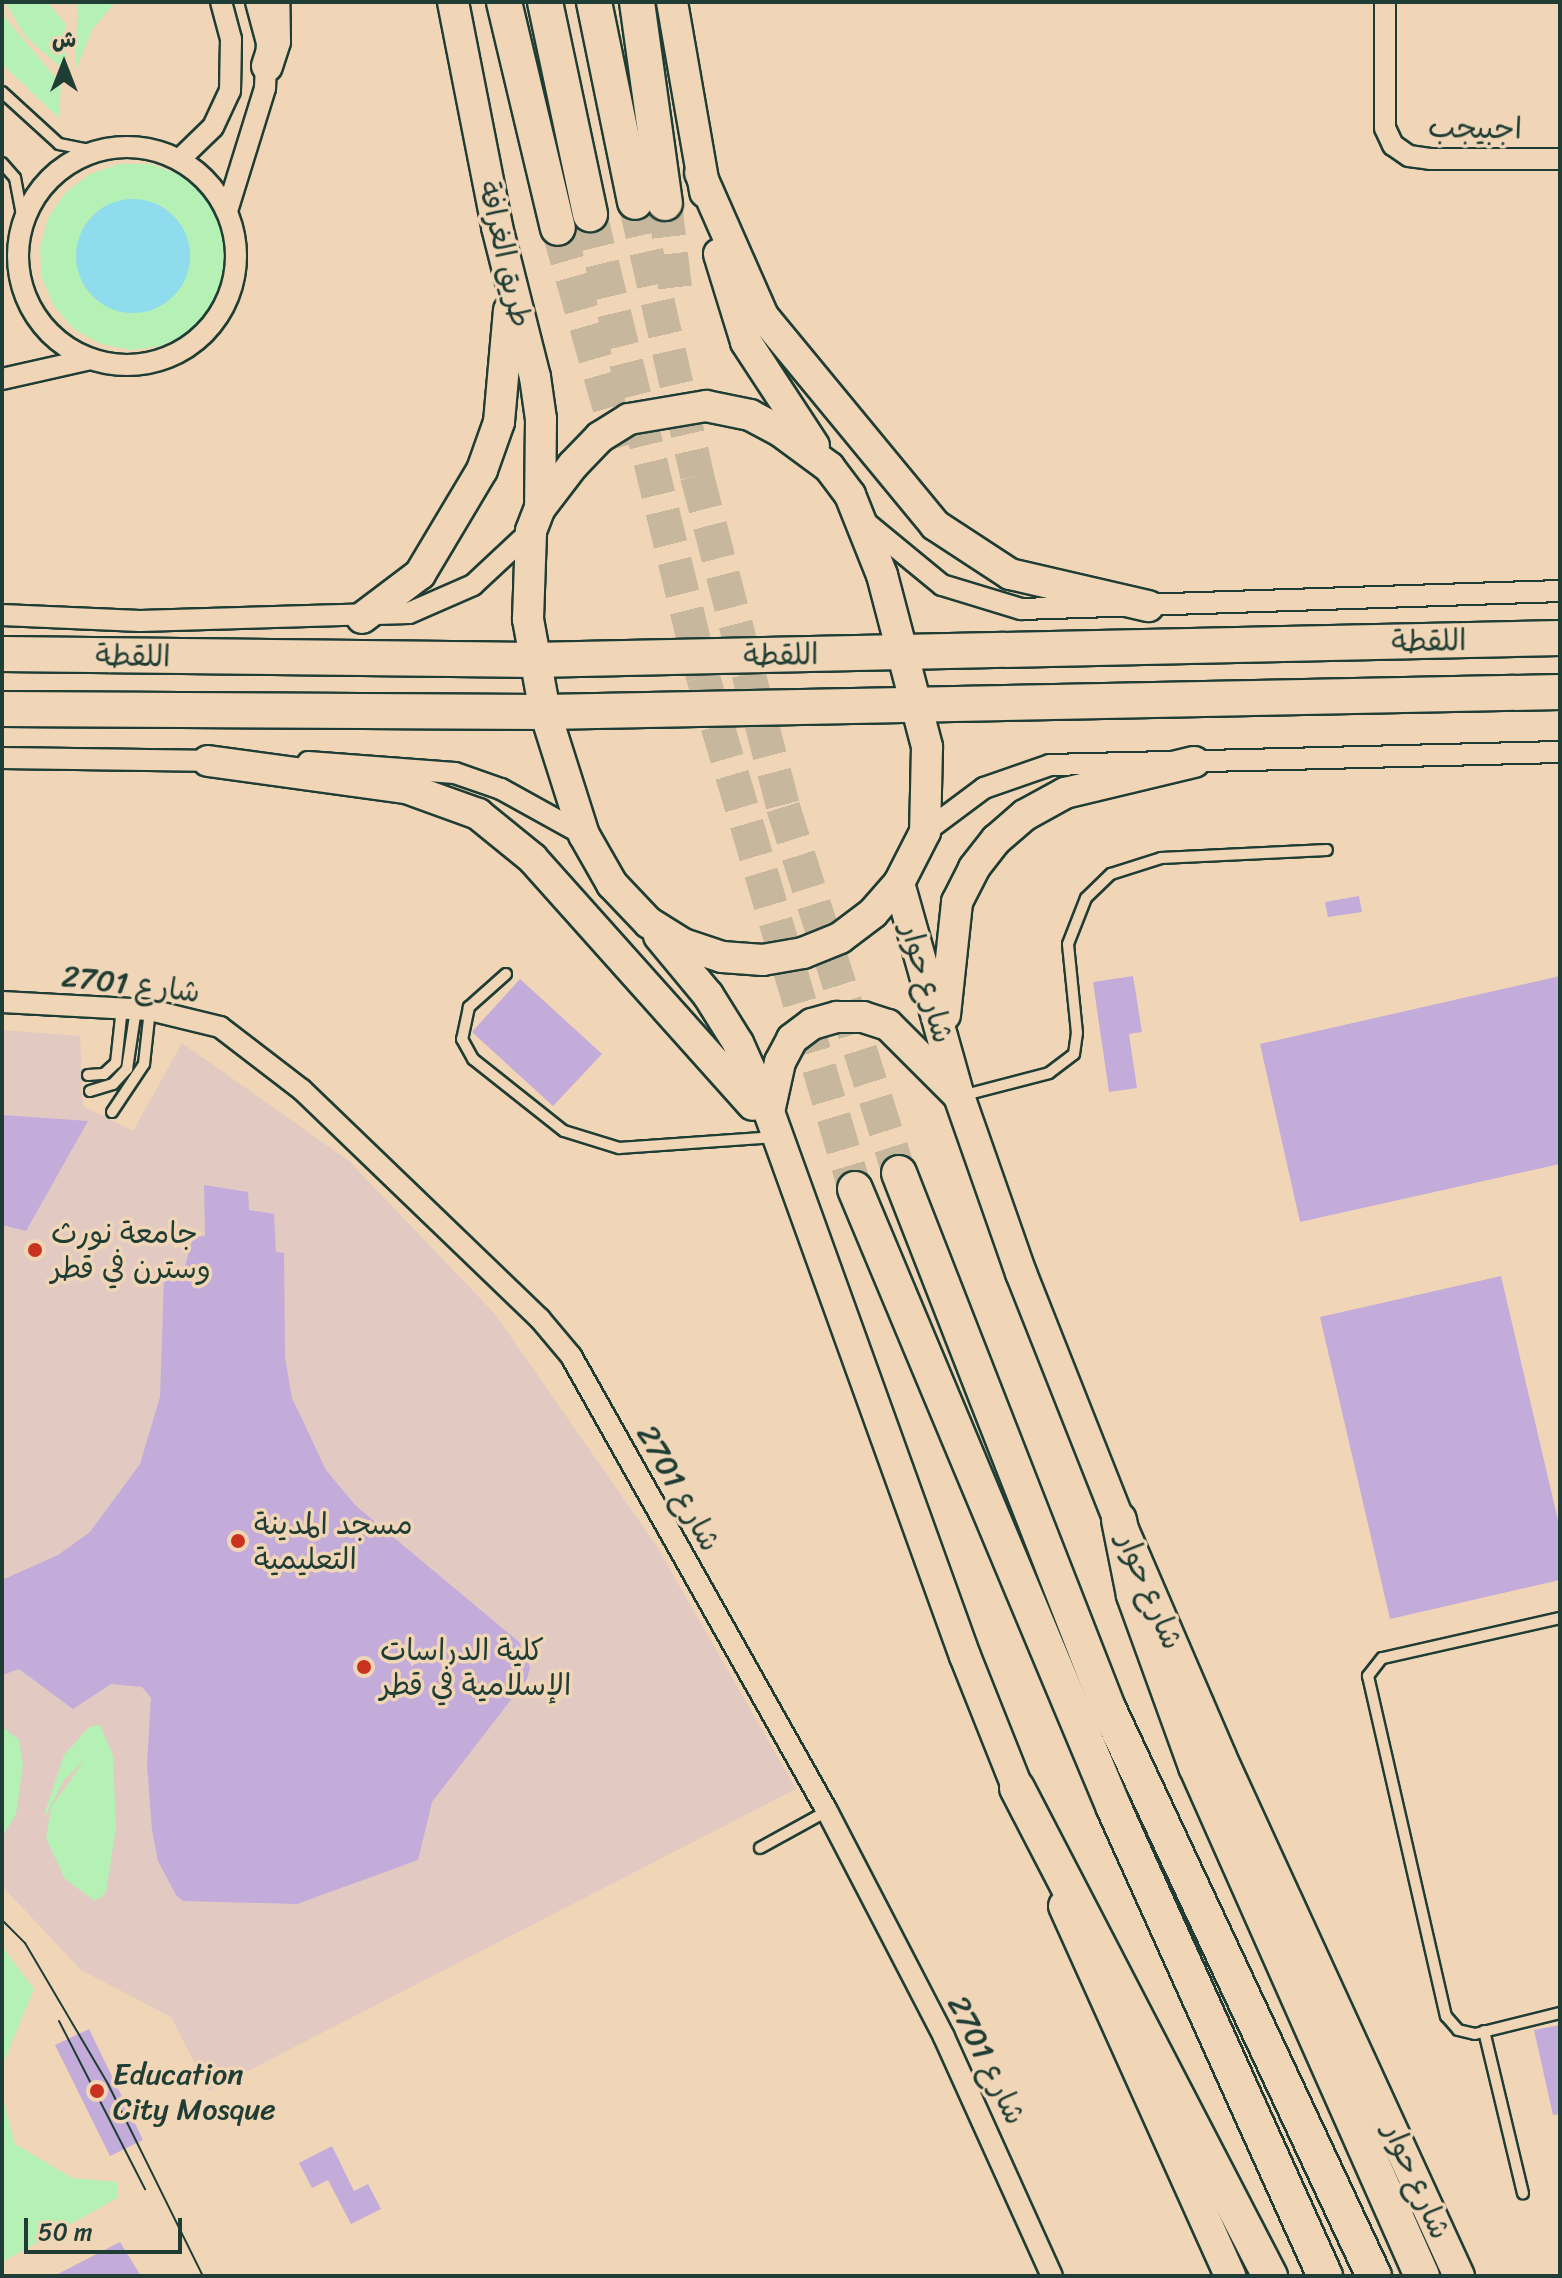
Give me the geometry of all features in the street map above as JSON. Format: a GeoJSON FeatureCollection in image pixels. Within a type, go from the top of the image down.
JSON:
{"type":"FeatureCollection","features":[{"type":"Feature","properties":{"kind":"main road"},"geometry":{"type":"LineString","coordinates":[[267,66],[275,41],[274,2]]}},
{"type":"Feature","properties":{"kind":"main road","name":"طريق الغرافة"},"geometry":{"type":"LineString","coordinates":[[453,2],[541,419],[536,519],[528,589],[533,660],[545,712],[584,835],[612,884],[649,923]]}},
{"type":"Feature","properties":{"kind":"main road"},"geometry":{"type":"LineString","coordinates":[[504,2],[558,228]]}},
{"type":"Feature","properties":{"kind":"main road"},"geometry":{"type":"LineString","coordinates":[[545,2],[590,214]]}},
{"type":"Feature","properties":{"kind":"main road"},"geometry":{"type":"LineString","coordinates":[[594,2],[650,202],[637,2]]}},
{"type":"Feature","properties":{"kind":"main road"},"geometry":{"type":"LineString","coordinates":[[649,923],[683,944],[722,957],[789,955],[840,938],[873,913],[899,883],[925,832],[929,776],[919,706],[864,521],[742,334],[700,173],[672,2]]}},
{"type":"Feature","properties":{"kind":"main road"},"geometry":{"type":"LineString","coordinates":[[700,173],[763,316],[935,525],[1010,574],[1148,606]]}},
{"type":"Feature","properties":{"kind":"main road"},"geometry":{"type":"LineString","coordinates":[[362,618],[420,574],[482,470],[504,388],[511,284]]}},
{"type":"Feature","properties":{"kind":"main road"},"geometry":{"type":"LineString","coordinates":[[536,519],[600,437],[629,419],[666,410],[706,406],[750,415],[829,467]]}},
{"type":"Feature","properties":{"kind":"main road","name":"اللقطة"},"geometry":{"type":"LineString","coordinates":[[2,654],[533,660],[1560,638]]}},
{"type":"Feature","properties":{"kind":"main road","name":"اللقطة"},"geometry":{"type":"LineString","coordinates":[[2,709],[545,712],[1560,692]]}},
{"type":"Feature","properties":{"kind":"main road"},"geometry":{"type":"LineString","coordinates":[[208,761],[406,788],[478,814],[509,835],[774,1124]]}},
{"type":"Feature","properties":{"kind":"main road"},"geometry":{"type":"LineString","coordinates":[[946,1045],[945,988],[957,902],[974,868],[996,840],[1025,815],[1065,793],[1194,762]]}},
{"type":"Feature","properties":{"kind":"main road","name":"شارع حوار"},"geometry":{"type":"LineString","coordinates":[[899,883],[959,1096],[1021,1273],[1119,1520],[1220,1755],[1459,2276]]}},
{"type":"Feature","properties":{"kind":"main road"},"geometry":{"type":"LineString","coordinates":[[649,923],[708,995],[738,1043],[774,1124],[1017,1788],[1092,1978],[1230,2276]]}},
{"type":"Feature","properties":{"kind":"main road"},"geometry":{"type":"LineString","coordinates":[[774,1124],[780,1062],[792,1039],[812,1024],[837,1017],[863,1017],[888,1025],[959,1096]]}},
{"type":"Feature","properties":{"kind":"main road"},"geometry":{"type":"LineString","coordinates":[[899,1173],[1108,1708],[1374,2276]]}},
{"type":"Feature","properties":{"kind":"main road"},"geometry":{"type":"LineString","coordinates":[[855,1189],[1114,1808],[1325,2276]]}},
{"type":"Feature","properties":{"kind":"main road"},"geometry":{"type":"LineString","coordinates":[[1119,1520],[1134,1595],[1196,1766],[1422,2276]]}},
{"type":"Feature","properties":{"kind":"main road"},"geometry":{"type":"LineString","coordinates":[[1017,1788],[1270,2276]]}},
{"type":"Feature","properties":{"kind":"street"},"geometry":{"type":"LineString","coordinates":[[179,160],[213,127],[230,91],[231,39],[221,2]]}},
{"type":"Feature","properties":{"kind":"street"},"geometry":{"type":"LineString","coordinates":[[227,211],[255,131],[267,66],[256,2]]}},
{"type":"Feature","properties":{"kind":"street","name":"اجبيجب"},"geometry":{"type":"LineString","coordinates":[[1385,2],[1384,115],[1393,145],[1409,156],[1430,159],[1560,159]]}},
{"type":"Feature","properties":{"kind":"street"},"geometry":{"type":"LineString","coordinates":[[2,379],[91,359],[149,363],[201,336],[225,305],[234,277],[236,248],[227,211],[207,181],[179,160],[138,147],[95,151],[49,178],[23,220],[17,267],[40,323],[72,350],[91,359]]}},
{"type":"Feature","properties":{"kind":"street"},"geometry":{"type":"LineString","coordinates":[[2,283],[17,267]]}},
{"type":"Feature","properties":{"kind":"street","name":"اللقطة"},"geometry":{"type":"LineString","coordinates":[[2,615],[140,621],[362,618],[434,606],[473,585],[536,519]]}},
{"type":"Feature","properties":{"kind":"street","name":"اللقطة"},"geometry":{"type":"LineString","coordinates":[[864,521],[942,585],[1021,609],[1560,591]]}},
{"type":"Feature","properties":{"kind":"street"},"geometry":{"type":"LineString","coordinates":[[925,832],[984,788],[1014,774],[1050,765],[1560,752]]}},
{"type":"Feature","properties":{"kind":"street"},"geometry":{"type":"LineString","coordinates":[[2,758],[406,766],[455,773],[512,794],[584,835]]}},
{"type":"Feature","properties":{"kind":"street","name":"شارع 2701"},"geometry":{"type":"LineString","coordinates":[[2,1002],[188,1015],[248,1044],[548,1329],[571,1356],[827,1811],[944,2037],[1052,2276]]}},
{"type":"Feature","properties":{"kind":"lane"},"geometry":{"type":"LineString","coordinates":[[2,92],[59,144],[95,151]]}},
{"type":"Feature","properties":{"kind":"lane"},"geometry":{"type":"LineString","coordinates":[[2,163],[15,178],[23,220]]}},
{"type":"Feature","properties":{"kind":"lane"},"geometry":{"type":"LineString","coordinates":[[959,1096],[1049,1073],[1074,1054],[1077,1033],[1068,944],[1086,898],[1111,874],[1161,858],[1327,850]]}},
{"type":"Feature","properties":{"kind":"lane"},"geometry":{"type":"LineString","coordinates":[[506,974],[469,1007],[462,1039],[473,1059],[564,1131],[619,1148],[774,1124]]}},
{"type":"Feature","properties":{"kind":"lane"},"geometry":{"type":"LineString","coordinates":[[88,1075],[104,1074],[116,1063],[136,1009]]}},
{"type":"Feature","properties":{"kind":"lane"},"geometry":{"type":"LineString","coordinates":[[90,1091],[113,1084],[127,1069],[136,1009]]}},
{"type":"Feature","properties":{"kind":"lane"},"geometry":{"type":"LineString","coordinates":[[112,1112],[144,1064],[136,1009]]}},
{"type":"Feature","properties":{"kind":"lane"},"geometry":{"type":"LineString","coordinates":[[1560,1618],[1382,1658],[1368,1676],[1446,2016],[1466,2033],[1560,2013]]}},
{"type":"Feature","properties":{"kind":"lane"},"geometry":{"type":"LineString","coordinates":[[760,1848],[827,1811]]}},
{"type":"Feature","properties":{"kind":"lane"},"geometry":{"type":"LineString","coordinates":[[1484,2031],[1523,2193]]}},
{"type":"Feature","properties":{"kind":"shaded area","name":"كلية الدراسات الإسلامية في قطر"},"geometry":{"type":"Polygon","coordinates":[[[2,1030],[80,1036],[83,1106],[133,1131],[182,1043],[349,1161],[495,1314],[656,1545],[796,1789],[209,2091],[171,2017],[81,1970],[2,1886],[2,1030]]]}},
{"type":"Feature","properties":{"kind":"green space"},"geometry":{"type":"Polygon","coordinates":[[[5,2],[47,2],[65,23],[66,72],[25,36],[5,2]]]}},
{"type":"Feature","properties":{"kind":"green space"},"geometry":{"type":"Polygon","coordinates":[[[78,2],[115,2],[92,30],[75,72],[78,2]]]}},
{"type":"Feature","properties":{"kind":"green space"},"geometry":{"type":"Polygon","coordinates":[[[2,14],[61,84],[59,118],[2,64],[2,14]]]}},
{"type":"Feature","properties":{"kind":"green space"},"geometry":{"type":"Polygon","coordinates":[[[119,164],[151,164],[180,175],[204,195],[221,221],[228,252],[224,283],[210,311],[189,333],[161,346],[131,350],[101,344],[74,329],[54,306],[42,278],[40,248],[48,218],[65,193],[90,174],[119,164]],[[133,199],[101,208],[89,219],[76,254],[99,302],[128,313],[158,307],[189,268],[190,251],[178,220],[165,208],[133,199]]]}},
{"type":"Feature","properties":{"kind":"green space"},"geometry":{"type":"Polygon","coordinates":[[[100,1725],[113,1756],[116,1827],[106,1893],[95,1901],[65,1879],[46,1838],[51,1807],[84,1761],[64,1780],[45,1817],[45,1812],[64,1755],[89,1727],[100,1725]]]}},
{"type":"Feature","properties":{"kind":"green space"},"geometry":{"type":"Polygon","coordinates":[[[2,1727],[19,1740],[23,1764],[16,1815],[2,1837],[2,1727]]]}},
{"type":"Feature","properties":{"kind":"green space"},"geometry":{"type":"Polygon","coordinates":[[[2,1946],[34,1989],[2,2066],[2,1946]]]}},
{"type":"Feature","properties":{"kind":"green space"},"geometry":{"type":"Polygon","coordinates":[[[2,2095],[15,2144],[72,2178],[118,2182],[117,2198],[2,2262],[2,2095]]]}},
{"type":"Feature","properties":{"kind":"water"},"geometry":{"type":"Polygon","coordinates":[[[133,199],[155,204],[173,216],[185,234],[190,256],[185,278],[173,296],[155,308],[133,313],[111,308],[93,296],[81,278],[76,256],[81,234],[93,216],[111,204],[133,199]]]}},
{"type":"Feature","properties":{"kind":"building"},"geometry":{"type":"Polygon","coordinates":[[[1359,896],[1362,912],[1328,917],[1325,902],[1359,896]]]}},
{"type":"Feature","properties":{"kind":"building"},"geometry":{"type":"Polygon","coordinates":[[[1133,976],[1142,1032],[1129,1034],[1137,1088],[1109,1092],[1093,982],[1133,976]]]}},
{"type":"Feature","properties":{"kind":"building"},"geometry":{"type":"Polygon","coordinates":[[[1560,976],[1560,1164],[1300,1222],[1260,1044],[1560,976]]]}},
{"type":"Feature","properties":{"kind":"building"},"geometry":{"type":"Polygon","coordinates":[[[520,979],[602,1054],[553,1106],[472,1032],[520,979]]]}},
{"type":"Feature","properties":{"kind":"building"},"geometry":{"type":"Polygon","coordinates":[[[2,1115],[88,1121],[26,1231],[2,1225],[2,1115]]]}},
{"type":"Feature","properties":{"kind":"building","name":"مسجد المدينة التعليمية"},"geometry":{"type":"Polygon","coordinates":[[[204,1185],[248,1192],[249,1210],[274,1214],[276,1252],[284,1253],[285,1357],[292,1398],[326,1470],[356,1506],[519,1642],[530,1667],[527,1679],[432,1802],[418,1860],[297,1904],[183,1901],[176,1895],[158,1861],[152,1830],[147,1764],[151,1698],[142,1687],[111,1684],[73,1709],[19,1669],[2,1675],[2,1580],[58,1555],[90,1532],[140,1464],[160,1397],[164,1281],[184,1270],[193,1237],[205,1236],[204,1185]]]}},
{"type":"Feature","properties":{"kind":"building"},"geometry":{"type":"Polygon","coordinates":[[[1501,1276],[1560,1529],[1560,1580],[1390,1619],[1320,1317],[1501,1276]]]}},
{"type":"Feature","properties":{"kind":"building"},"geometry":{"type":"Polygon","coordinates":[[[1560,2025],[1560,2114],[1553,2115],[1534,2030],[1560,2025]]]}},
{"type":"Feature","properties":{"kind":"building"},"geometry":{"type":"Polygon","coordinates":[[[89,2029],[143,2140],[110,2156],[55,2045],[89,2029]]]}},
{"type":"Feature","properties":{"kind":"building"},"geometry":{"type":"Polygon","coordinates":[[[332,2146],[354,2191],[368,2184],[381,2209],[351,2224],[328,2180],[312,2188],[299,2163],[332,2146]]]}},
{"type":"Feature","properties":{"kind":"building"},"geometry":{"type":"Polygon","coordinates":[[[120,2242],[141,2276],[54,2276],[120,2242]]]}},
{"type":"Feature","properties":{"kind":"tunnel"},"geometry":{"type":"LineString","coordinates":[[635,202],[697,476],[783,807],[899,1173]]}},
{"type":"Feature","properties":{"kind":"tunnel"},"geometry":{"type":"LineString","coordinates":[[665,203],[676,297]]}},
{"type":"Feature","properties":{"kind":"tunnel"},"geometry":{"type":"LineString","coordinates":[[590,214],[703,677],[855,1189]]}},
{"type":"Feature","properties":{"kind":"tunnel"},"geometry":{"type":"LineString","coordinates":[[558,228],[621,447]]}},
{"type":"Feature","properties":{"kind":"tram line"},"geometry":{"type":"LineString","coordinates":[[2,1920],[25,1943],[108,2084],[203,2276]]}},
{"type":"Feature","properties":{"kind":"tram line"},"geometry":{"type":"LineString","coordinates":[[59,2021],[145,2189]]}},
{"type":"Feature","properties":{"kind":"place","name":"جامعة نورث وسترن في قطر"},"geometry":{"type":"Point","coordinates":[35,1250]}},
{"type":"Feature","properties":{"kind":"place","name":"مسجد المدينة التعليمية"},"geometry":{"type":"Point","coordinates":[238,1541]}},
{"type":"Feature","properties":{"kind":"place","name":"كلية الدراسات الإسلامية في قطر"},"geometry":{"type":"Point","coordinates":[364,1667]}},
{"type":"Feature","properties":{"kind":"place","name":"Education City Mosque"},"geometry":{"type":"Point","coordinates":[97,2091]}}]}
